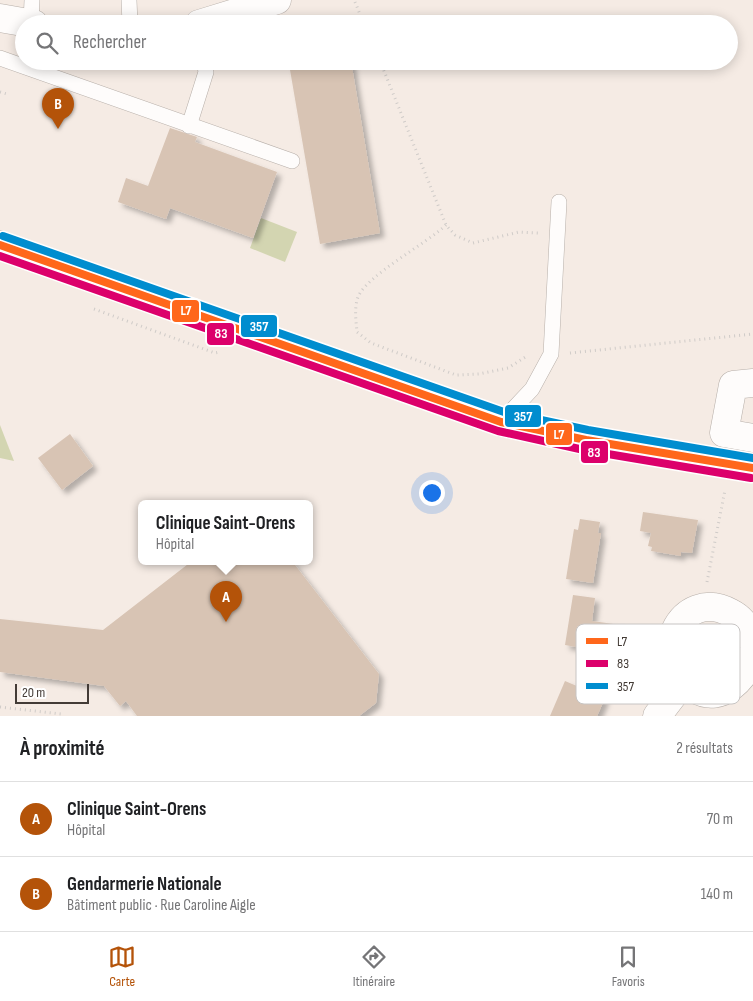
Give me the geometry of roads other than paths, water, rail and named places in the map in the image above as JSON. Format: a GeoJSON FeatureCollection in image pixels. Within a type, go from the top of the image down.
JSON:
{"type":"FeatureCollection","features":[{"type":"Feature","properties":{"kind":"main road"},"geometry":{"type":"LineString","coordinates":[[228,15],[277,0]]}},
{"type":"Feature","properties":{"kind":"main road"},"geometry":{"type":"LineString","coordinates":[[0,18],[15,21]]}},
{"type":"Feature","properties":{"kind":"main road"},"geometry":{"type":"LineString","coordinates":[[0,245],[501,422],[586,440],[753,468]]}},
{"type":"Feature","properties":{"kind":"main road"},"geometry":{"type":"LineString","coordinates":[[753,383],[733,385],[724,433],[753,438]]}},
{"type":"Feature","properties":{"kind":"main road"},"geometry":{"type":"LineString","coordinates":[[680,624],[687,615],[706,605],[722,607],[738,617],[750,631],[753,642]]}},
{"type":"Feature","properties":{"kind":"main road"},"geometry":{"type":"LineString","coordinates":[[740,680],[750,664],[753,653]]}},
{"type":"Feature","properties":{"kind":"main road"},"geometry":{"type":"LineString","coordinates":[[657,716],[667,704]]}},
{"type":"Feature","properties":{"kind":"lane"},"geometry":{"type":"LineString","coordinates":[[32,0],[33,15]]}},
{"type":"Feature","properties":{"kind":"lane"},"geometry":{"type":"LineString","coordinates":[[129,0],[130,15]]}},
{"type":"Feature","properties":{"kind":"lane"},"geometry":{"type":"LineString","coordinates":[[0,58],[15,63]]}},
{"type":"Feature","properties":{"kind":"lane"},"geometry":{"type":"LineString","coordinates":[[33,70],[292,161]]}},
{"type":"Feature","properties":{"kind":"lane"},"geometry":{"type":"LineString","coordinates":[[189,126],[206,70]]}},
{"type":"Feature","properties":{"kind":"lane"},"geometry":{"type":"LineString","coordinates":[[501,422],[532,389],[551,354],[558,268],[559,202]]}},
{"type":"Feature","properties":{"kind":"place","name":"Gendarmerie Nationale"},"geometry":{"type":"Point","coordinates":[58,129]}},
{"type":"Feature","properties":{"kind":"place","name":"Clinique Saint-Orens"},"geometry":{"type":"Point","coordinates":[226,622]}}]}
